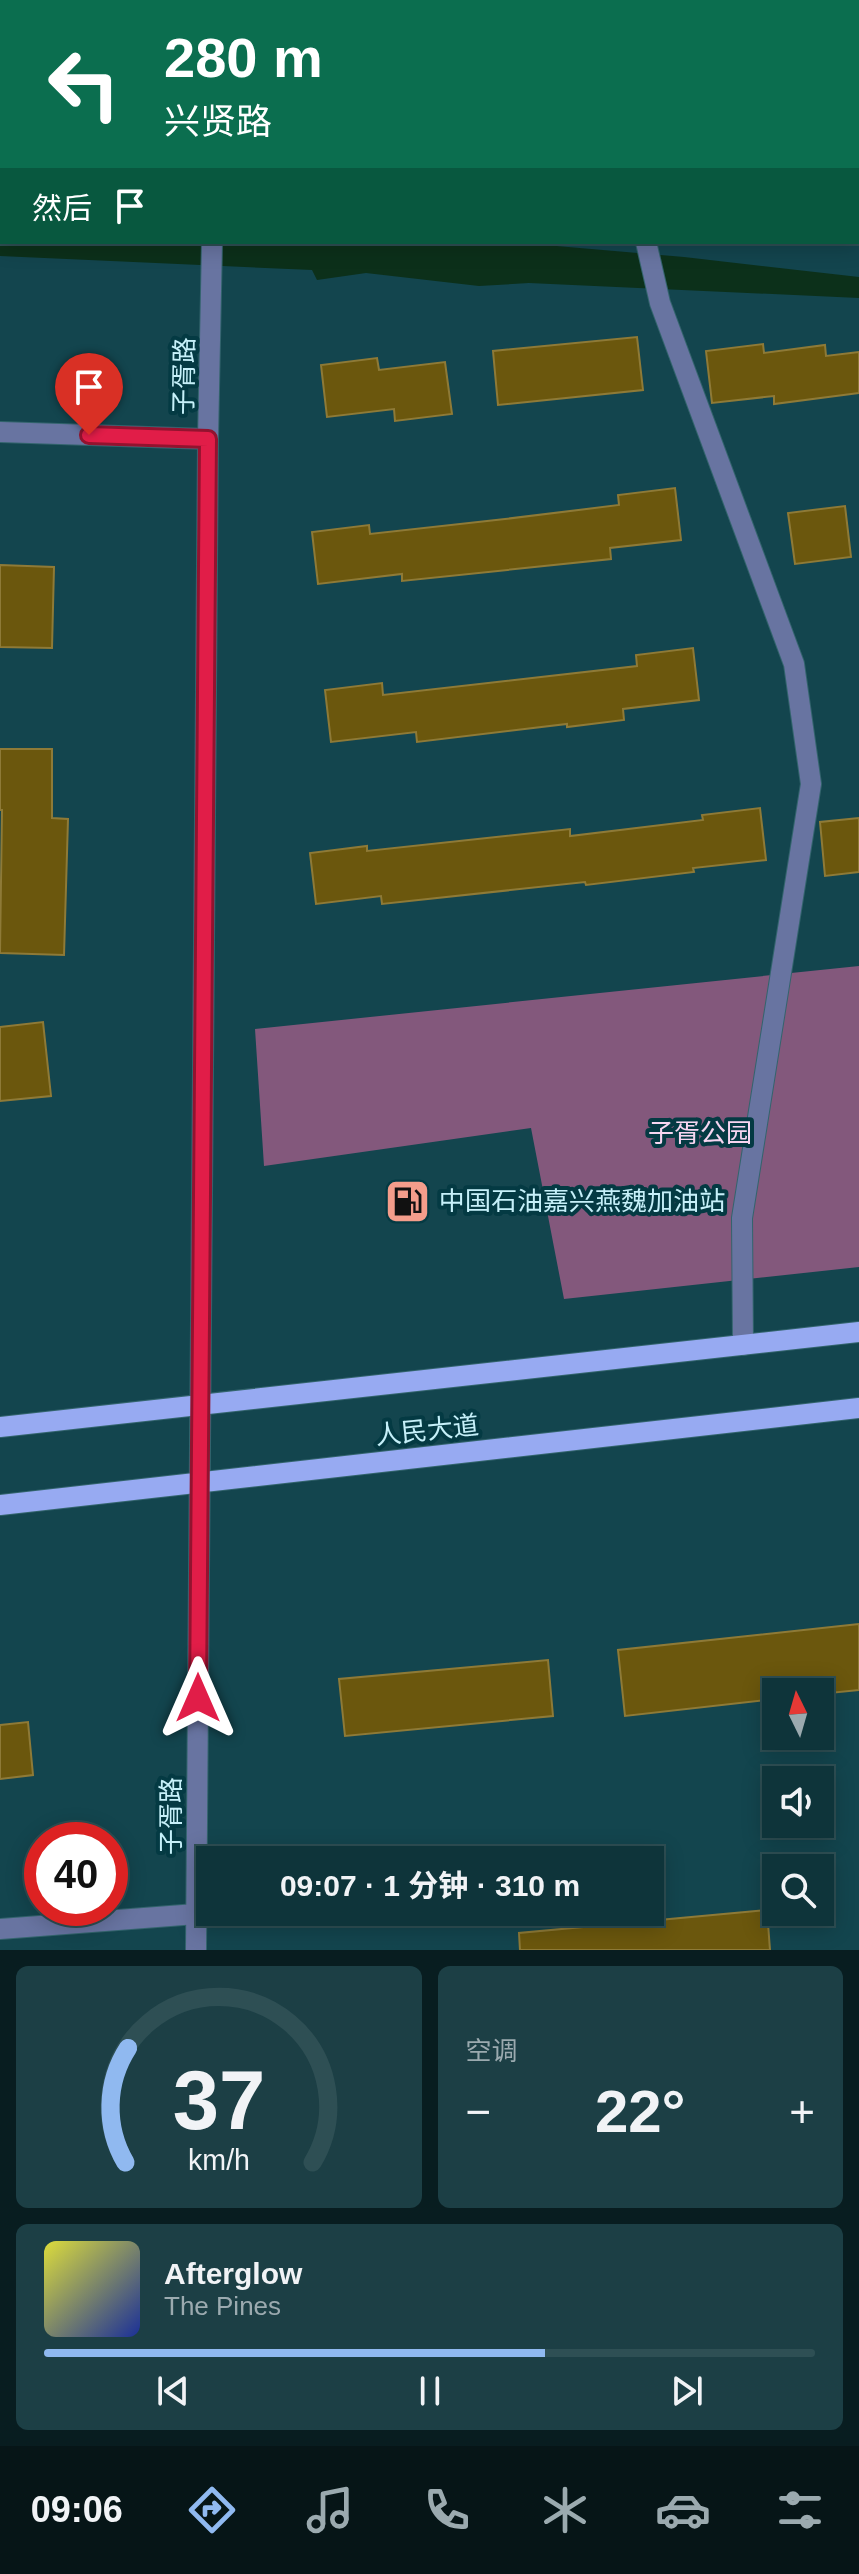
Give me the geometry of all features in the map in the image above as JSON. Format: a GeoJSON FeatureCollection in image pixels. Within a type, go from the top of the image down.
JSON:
{"type":"FeatureCollection","features":[{"type":"Feature","properties":{"kind":"main road","name":"人民大道"},"geometry":{"type":"LineString","coordinates":[[0,1427],[859,1332]]}},
{"type":"Feature","properties":{"kind":"main road","name":"人民大道"},"geometry":{"type":"LineString","coordinates":[[0,1505],[859,1408]]}},
{"type":"Feature","properties":{"kind":"street","name":"子胥路"},"geometry":{"type":"LineString","coordinates":[[196,1846],[212,244]]}},
{"type":"Feature","properties":{"kind":"street"},"geometry":{"type":"LineString","coordinates":[[646,244],[660,303],[794,664],[811,784],[742,1218],[743,1345]]}},
{"type":"Feature","properties":{"kind":"street"},"geometry":{"type":"LineString","coordinates":[[0,432],[208,439]]}},
{"type":"Feature","properties":{"kind":"street"},"geometry":{"type":"LineString","coordinates":[[0,1929],[196,1914]]}},
{"type":"Feature","properties":{"kind":"street","name":"子胥路"},"geometry":{"type":"LineString","coordinates":[[196,1926],[196,1950]]}},
{"type":"Feature","properties":{"kind":"green space","name":"子胥公园"},"geometry":{"type":"Polygon","coordinates":[[[859,966],[859,1267],[564,1299],[531,1128],[264,1166],[255,1029],[859,966]]]}},
{"type":"Feature","properties":{"kind":"shaded area"},"geometry":{"type":"Polygon","coordinates":[[[0,244],[533,244],[859,277],[859,298],[529,283],[479,286],[366,273],[317,280],[312,270],[0,256],[0,244]]]}},
{"type":"Feature","properties":{"kind":"building"},"geometry":{"type":"Polygon","coordinates":[[[637,337],[643,390],[498,405],[493,351],[637,337]]]}},
{"type":"Feature","properties":{"kind":"building"},"geometry":{"type":"Polygon","coordinates":[[[763,344],[764,353],[825,345],[826,356],[859,352],[859,393],[774,404],[774,396],[712,403],[706,351],[763,344]]]}},
{"type":"Feature","properties":{"kind":"building"},"geometry":{"type":"Polygon","coordinates":[[[377,358],[379,370],[445,362],[452,414],[395,421],[394,409],[327,417],[321,365],[377,358]]]}},
{"type":"Feature","properties":{"kind":"building"},"geometry":{"type":"Polygon","coordinates":[[[675,488],[681,540],[610,548],[611,559],[402,581],[402,574],[318,584],[312,532],[369,525],[370,534],[505,519],[619,505],[618,495],[675,488]]]}},
{"type":"Feature","properties":{"kind":"building"},"geometry":{"type":"Polygon","coordinates":[[[845,506],[851,557],[795,564],[788,513],[845,506]]]}},
{"type":"Feature","properties":{"kind":"building"},"geometry":{"type":"Polygon","coordinates":[[[0,565],[54,567],[52,648],[0,647],[0,565]]]}},
{"type":"Feature","properties":{"kind":"building"},"geometry":{"type":"Polygon","coordinates":[[[693,648],[699,700],[623,709],[624,720],[417,742],[416,732],[331,742],[325,690],[382,683],[383,695],[637,666],[636,655],[693,648]]]}},
{"type":"Feature","properties":{"kind":"building"},"geometry":{"type":"Polygon","coordinates":[[[0,749],[52,749],[52,818],[68,819],[64,955],[0,953],[0,749]]]}},
{"type":"Feature","properties":{"kind":"building"},"geometry":{"type":"Polygon","coordinates":[[[760,808],[766,860],[586,885],[585,882],[382,904],[381,896],[316,904],[310,853],[367,846],[367,851],[570,829],[570,836],[703,820],[702,815],[760,808]]]}},
{"type":"Feature","properties":{"kind":"building"},"geometry":{"type":"Polygon","coordinates":[[[859,818],[859,872],[825,876],[820,822],[859,818]]]}},
{"type":"Feature","properties":{"kind":"building"},"geometry":{"type":"Polygon","coordinates":[[[43,1022],[51,1096],[0,1101],[0,1027],[43,1022]]]}},
{"type":"Feature","properties":{"kind":"building"},"geometry":{"type":"Polygon","coordinates":[[[859,1624],[859,1690],[834,1693],[834,1678],[762,1678],[762,1701],[625,1716],[618,1650],[859,1624]]]}},
{"type":"Feature","properties":{"kind":"building"},"geometry":{"type":"Polygon","coordinates":[[[548,1660],[553,1716],[345,1736],[339,1679],[548,1660]]]}},
{"type":"Feature","properties":{"kind":"building"},"geometry":{"type":"Polygon","coordinates":[[[28,1722],[33,1775],[0,1779],[0,1725],[28,1722]]]}},
{"type":"Feature","properties":{"kind":"building"},"geometry":{"type":"Polygon","coordinates":[[[762,1910],[762,1926],[768,1926],[770,1950],[520,1950],[519,1933],[594,1926],[664,1926],[664,1920],[762,1910]]]}},
{"type":"Feature","properties":{"kind":"place","name":"中国石油嘉兴燕魏加油站"},"geometry":{"type":"Point","coordinates":[408,1201]}},
{"type":"Feature","properties":{"kind":"route"},"geometry":{"type":"LineString","coordinates":[[89,435],[208,439],[198,1698]]}}]}
